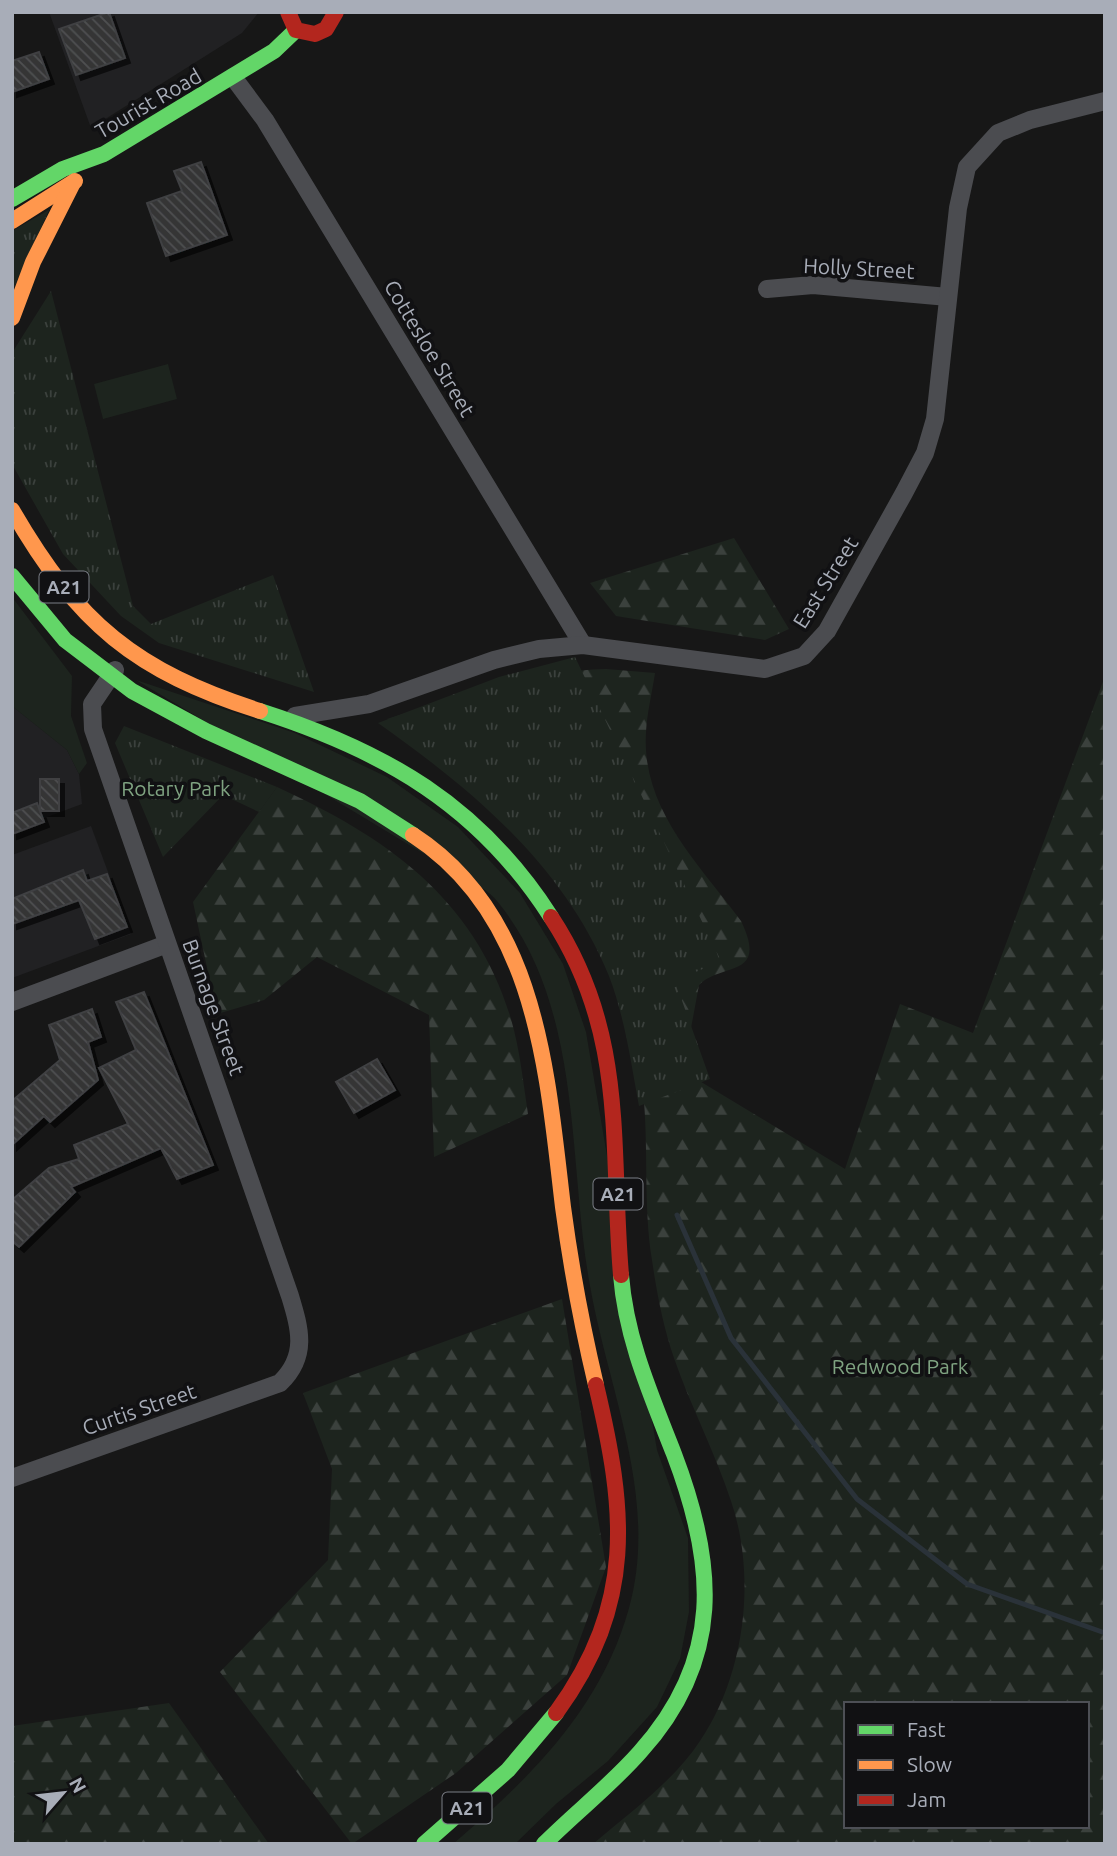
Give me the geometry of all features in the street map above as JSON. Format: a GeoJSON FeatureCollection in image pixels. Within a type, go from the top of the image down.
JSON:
{"type":"FeatureCollection","features":[{"type":"Feature","properties":{"kind":"main road"},"geometry":{"type":"LineString","coordinates":[[288,12],[296,30],[309,35],[323,33],[333,23],[336,12]]}},
{"type":"Feature","properties":{"kind":"main road","name":"Tourist Road"},"geometry":{"type":"LineString","coordinates":[[12,199],[63,169],[104,154],[274,51],[296,30]]}},
{"type":"Feature","properties":{"kind":"main road"},"geometry":{"type":"LineString","coordinates":[[12,221],[73,183],[104,154]]}},
{"type":"Feature","properties":{"kind":"main road"},"geometry":{"type":"LineString","coordinates":[[12,318],[33,262],[73,183]]}},
{"type":"Feature","properties":{"kind":"main road","name":"A21"},"geometry":{"type":"LineString","coordinates":[[12,510],[36,553],[81,609],[130,652],[167,675],[345,741],[414,778],[492,840],[531,886],[561,932],[583,980],[604,1039],[613,1096],[620,1256],[628,1318],[638,1358],[692,1499],[705,1554],[706,1608],[694,1665],[668,1719],[629,1766],[544,1844]]}},
{"type":"Feature","properties":{"kind":"main road","name":"A21"},"geometry":{"type":"LineString","coordinates":[[12,576],[63,639],[110,677],[195,726],[361,801],[409,832],[457,874],[484,906],[511,950],[535,1008],[547,1065],[577,1300],[617,1481],[621,1510],[618,1564],[600,1636],[571,1698],[541,1737],[509,1771],[424,1844]]}},
{"type":"Feature","properties":{"kind":"street","name":"Cottesloe Street"},"geometry":{"type":"LineString","coordinates":[[233,77],[265,120],[583,645]]}},
{"type":"Feature","properties":{"kind":"street","name":"East Street"},"geometry":{"type":"LineString","coordinates":[[281,717],[369,704],[494,660],[539,649],[583,645],[765,669],[804,656],[827,631],[925,453],[935,419],[958,208],[967,167],[998,133],[1030,120],[1105,101]]}},
{"type":"Feature","properties":{"kind":"street","name":"Holly Street"},"geometry":{"type":"LineString","coordinates":[[767,289],[813,285],[948,297]]}},
{"type":"Feature","properties":{"kind":"street","name":"Burnage Street"},"geometry":{"type":"LineString","coordinates":[[130,652],[110,677],[91,708],[93,729],[213,1070],[299,1326],[301,1345],[297,1362],[280,1383]]}},
{"type":"Feature","properties":{"kind":"street"},"geometry":{"type":"LineString","coordinates":[[12,1002],[167,944]]}},
{"type":"Feature","properties":{"kind":"street","name":"Curtis Street"},"geometry":{"type":"LineString","coordinates":[[12,1478],[280,1383]]}},
{"type":"Feature","properties":{"kind":"shaded area"},"geometry":{"type":"Polygon","coordinates":[[[49,12],[259,12],[242,33],[91,128],[49,12]]]}},
{"type":"Feature","properties":{"kind":"shaded area"},"geometry":{"type":"Polygon","coordinates":[[[12,706],[67,750],[79,774],[82,804],[12,830],[12,706]]]}},
{"type":"Feature","properties":{"kind":"shaded area"},"geometry":{"type":"Polygon","coordinates":[[[91,826],[131,934],[12,978],[12,855],[91,826]]]}},
{"type":"Feature","properties":{"kind":"green space"},"geometry":{"type":"Polygon","coordinates":[[[49,210],[12,292],[12,231],[49,210]]]}},
{"type":"Feature","properties":{"kind":"green space"},"geometry":{"type":"Polygon","coordinates":[[[51,291],[133,606],[151,624],[273,575],[314,692],[159,643],[121,616],[63,554],[12,464],[12,353],[51,291]]]}},
{"type":"Feature","properties":{"kind":"green space"},"geometry":{"type":"Polygon","coordinates":[[[168,364],[177,399],[103,419],[94,384],[168,364]]]}},
{"type":"Feature","properties":{"kind":"green space"},"geometry":{"type":"Polygon","coordinates":[[[734,538],[789,629],[765,640],[616,616],[590,583],[734,538]]]}},
{"type":"Feature","properties":{"kind":"green space"},"geometry":{"type":"Polygon","coordinates":[[[12,597],[72,676],[71,716],[87,763],[79,774],[67,750],[12,706],[12,597]]]}},
{"type":"Feature","properties":{"kind":"green space"},"geometry":{"type":"Polygon","coordinates":[[[575,657],[721,961],[675,981],[710,1079],[639,1106],[615,992],[590,936],[567,899],[541,865],[481,803],[378,723],[499,677],[575,657]]]}},
{"type":"Feature","properties":{"kind":"green space","name":"Redwood Park"},"geometry":{"type":"Polygon","coordinates":[[[606,669],[655,673],[646,732],[647,760],[653,786],[676,834],[741,921],[748,939],[749,952],[746,961],[739,966],[708,978],[699,985],[683,1071],[845,1169],[900,1004],[973,1033],[1105,676],[1105,1844],[593,1844],[677,1770],[700,1741],[715,1715],[736,1656],[742,1625],[743,1561],[739,1530],[725,1483],[674,1358],[661,1310],[649,1239],[642,1075],[636,1049],[626,1037],[627,1007],[567,880],[403,728],[387,719],[495,686],[549,674],[606,669]]]}},
{"type":"Feature","properties":{"kind":"green space"},"geometry":{"type":"Polygon","coordinates":[[[136,680],[295,733],[387,777],[458,827],[520,893],[563,964],[586,1032],[657,1450],[688,1538],[689,1612],[680,1659],[657,1707],[608,1761],[556,1804],[515,1844],[453,1844],[535,1767],[581,1710],[601,1678],[617,1644],[629,1608],[637,1567],[635,1486],[590,1286],[568,1086],[559,1036],[545,988],[525,943],[497,901],[481,887],[136,680]]]}},
{"type":"Feature","properties":{"kind":"green space","name":"Rotary Park"},"geometry":{"type":"Polygon","coordinates":[[[124,726],[277,787],[259,812],[223,795],[163,857],[115,743],[124,726]]]}},
{"type":"Feature","properties":{"kind":"green space"},"geometry":{"type":"Polygon","coordinates":[[[277,787],[317,806],[389,850],[421,876],[450,906],[475,939],[495,976],[514,1031],[528,1114],[434,1157],[429,1015],[317,957],[264,1000],[217,1014],[193,902],[277,787]]]}},
{"type":"Feature","properties":{"kind":"green space"},"geometry":{"type":"Polygon","coordinates":[[[562,1299],[606,1567],[567,1675],[456,1773],[352,1844],[220,1672],[328,1560],[332,1469],[303,1393],[562,1299]]]}},
{"type":"Feature","properties":{"kind":"green space"},"geometry":{"type":"Polygon","coordinates":[[[169,1703],[269,1844],[12,1844],[12,1726],[169,1703]]]}},
{"type":"Feature","properties":{"kind":"building"},"geometry":{"type":"Polygon","coordinates":[[[109,12],[125,58],[76,75],[59,29],[109,12]]]}},
{"type":"Feature","properties":{"kind":"building"},"geometry":{"type":"Polygon","coordinates":[[[39,52],[49,79],[12,92],[12,61],[39,52]]]}},
{"type":"Feature","properties":{"kind":"building"},"geometry":{"type":"Polygon","coordinates":[[[201,162],[227,235],[166,256],[147,203],[182,191],[174,171],[201,162]]]}},
{"type":"Feature","properties":{"kind":"building"},"geometry":{"type":"Polygon","coordinates":[[[40,779],[59,779],[59,811],[40,811],[40,779]]]}},
{"type":"Feature","properties":{"kind":"building"},"geometry":{"type":"Polygon","coordinates":[[[37,803],[44,822],[12,834],[12,813],[37,803]]]}},
{"type":"Feature","properties":{"kind":"building"},"geometry":{"type":"Polygon","coordinates":[[[83,870],[87,881],[107,874],[127,927],[95,939],[79,900],[12,924],[12,899],[83,870]]]}},
{"type":"Feature","properties":{"kind":"building"},"geometry":{"type":"Polygon","coordinates":[[[144,992],[213,1165],[177,1179],[161,1148],[71,1187],[75,1192],[19,1247],[12,1241],[12,1200],[49,1168],[79,1159],[74,1145],[128,1124],[99,1068],[136,1050],[116,1002],[144,992]]]}},
{"type":"Feature","properties":{"kind":"building"},"geometry":{"type":"Polygon","coordinates":[[[92,1009],[101,1037],[88,1042],[98,1080],[50,1122],[44,1116],[12,1145],[12,1101],[60,1060],[49,1025],[92,1009]]]}},
{"type":"Feature","properties":{"kind":"building"},"geometry":{"type":"Polygon","coordinates":[[[377,1059],[395,1090],[354,1113],[336,1082],[377,1059]]]}},
{"type":"Feature","properties":{"kind":"waterway"},"geometry":{"type":"LineString","coordinates":[[677,1215],[731,1338],[857,1499],[967,1584],[1105,1633]]}},
{"type":"Feature","properties":{"kind":"traffic: fast"},"geometry":{"type":"LineString","coordinates":[[12,199],[63,169],[104,154],[274,51],[296,30]]}},
{"type":"Feature","properties":{"kind":"traffic: fast"},"geometry":{"type":"LineString","coordinates":[[12,576],[65,640],[132,691],[206,731],[360,801],[413,835]]}},
{"type":"Feature","properties":{"kind":"traffic: fast"},"geometry":{"type":"LineString","coordinates":[[260,711],[348,744],[425,787],[460,813],[493,843],[551,917]]}},
{"type":"Feature","properties":{"kind":"traffic: fast"},"geometry":{"type":"LineString","coordinates":[[544,1844],[640,1752],[667,1717],[687,1682],[699,1646],[704,1609],[704,1572],[698,1534],[688,1495],[634,1344],[621,1275]]}},
{"type":"Feature","properties":{"kind":"traffic: fast"},"geometry":{"type":"LineString","coordinates":[[424,1844],[508,1770],[556,1713]]}},
{"type":"Feature","properties":{"kind":"traffic: slow"},"geometry":{"type":"LineString","coordinates":[[12,221],[75,181]]}},
{"type":"Feature","properties":{"kind":"traffic: slow"},"geometry":{"type":"LineString","coordinates":[[12,318],[33,262],[73,183]]}},
{"type":"Feature","properties":{"kind":"traffic: slow"},"geometry":{"type":"LineString","coordinates":[[12,510],[61,584],[114,638],[144,660],[178,679],[260,711]]}},
{"type":"Feature","properties":{"kind":"traffic: slow"},"geometry":{"type":"LineString","coordinates":[[413,835],[455,869],[487,908],[511,953],[529,1001],[541,1052],[570,1252],[596,1385]]}},
{"type":"Feature","properties":{"kind":"traffic: jam"},"geometry":{"type":"LineString","coordinates":[[288,12],[296,30],[315,34],[326,29],[336,12]]}},
{"type":"Feature","properties":{"kind":"traffic: jam"},"geometry":{"type":"LineString","coordinates":[[551,917],[576,961],[593,1004],[604,1048],[611,1092],[621,1275]]}},
{"type":"Feature","properties":{"kind":"traffic: jam"},"geometry":{"type":"LineString","coordinates":[[556,1713],[582,1672],[600,1633],[612,1594],[617,1555],[618,1515],[614,1474],[596,1385]]}}]}
